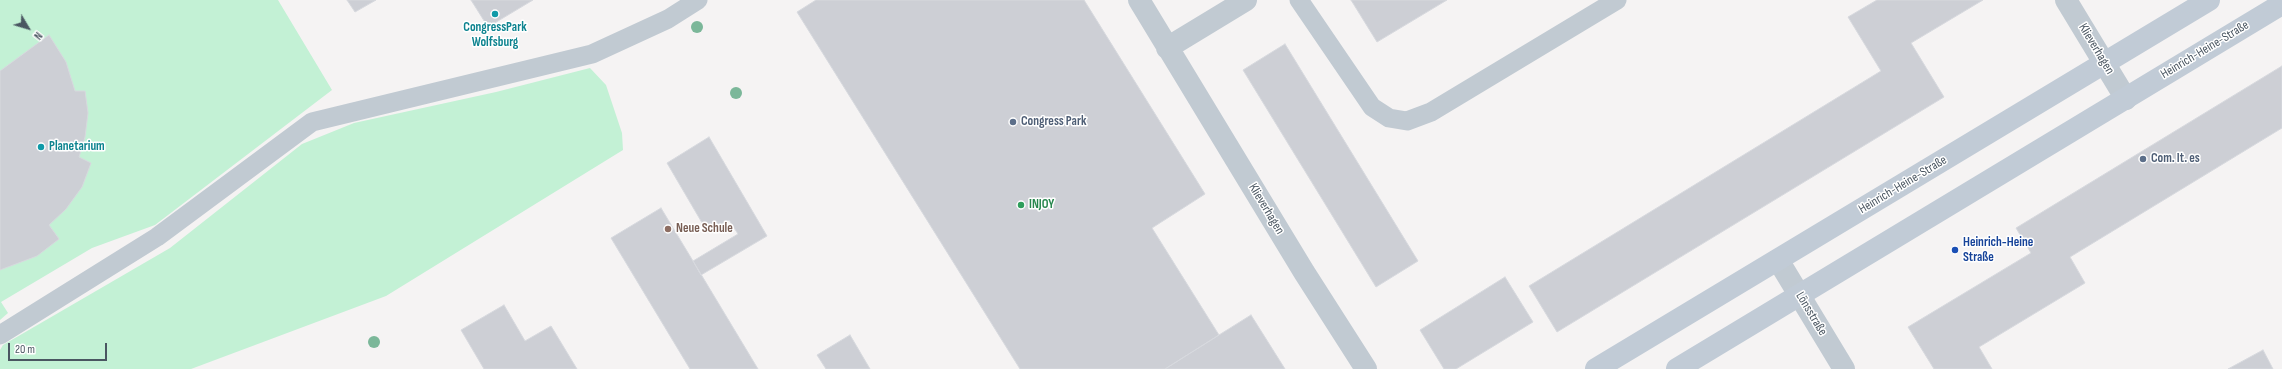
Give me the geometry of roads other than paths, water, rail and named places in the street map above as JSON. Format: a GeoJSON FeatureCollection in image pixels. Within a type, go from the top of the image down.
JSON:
{"type":"FeatureCollection","features":[{"type":"Feature","properties":{"kind":"street","name":"Klieverhagen"},"geometry":{"type":"LineString","coordinates":[[1139,0],[1167,48],[1366,369]]}},
{"type":"Feature","properties":{"kind":"street"},"geometry":{"type":"LineString","coordinates":[[1167,48],[1246,0]]}},
{"type":"Feature","properties":{"kind":"street","name":"Klieverhagen"},"geometry":{"type":"LineString","coordinates":[[2066,0],[2126,98]]}},
{"type":"Feature","properties":{"kind":"street","name":"Heinrich-Heine-Straße"},"geometry":{"type":"LineString","coordinates":[[1596,369],[2209,0]]}},
{"type":"Feature","properties":{"kind":"street","name":"Heinrich-Heine-Straße"},"geometry":{"type":"LineString","coordinates":[[1677,369],[2282,4]]}},
{"type":"Feature","properties":{"kind":"street","name":"Lönsstraße"},"geometry":{"type":"LineString","coordinates":[[1778,260],[1844,369]]}},
{"type":"Feature","properties":{"kind":"lane"},"geometry":{"type":"LineString","coordinates":[[0,335],[157,237],[312,122],[592,54],[668,19],[698,0]]}},
{"type":"Feature","properties":{"kind":"lane"},"geometry":{"type":"LineString","coordinates":[[1299,0],[1372,108],[1389,118],[1407,121],[1431,112],[1617,0]]}},
{"type":"Feature","properties":{"kind":"place","name":"CongressPark Wolfsburg"},"geometry":{"type":"Point","coordinates":[495,14]}},
{"type":"Feature","properties":{"kind":"place","name":"Congress Park"},"geometry":{"type":"Point","coordinates":[1013,122]}},
{"type":"Feature","properties":{"kind":"place","name":"Planetarium"},"geometry":{"type":"Point","coordinates":[41,147]}},
{"type":"Feature","properties":{"kind":"place","name":"Com. It. es"},"geometry":{"type":"Point","coordinates":[2143,159]}},
{"type":"Feature","properties":{"kind":"place","name":"INJOY"},"geometry":{"type":"Point","coordinates":[1021,205]}},
{"type":"Feature","properties":{"kind":"place","name":"Neue Schule"},"geometry":{"type":"Point","coordinates":[668,229]}},
{"type":"Feature","properties":{"kind":"place","name":"Heinrich-Heine Straße"},"geometry":{"type":"Point","coordinates":[1955,250]}}]}
